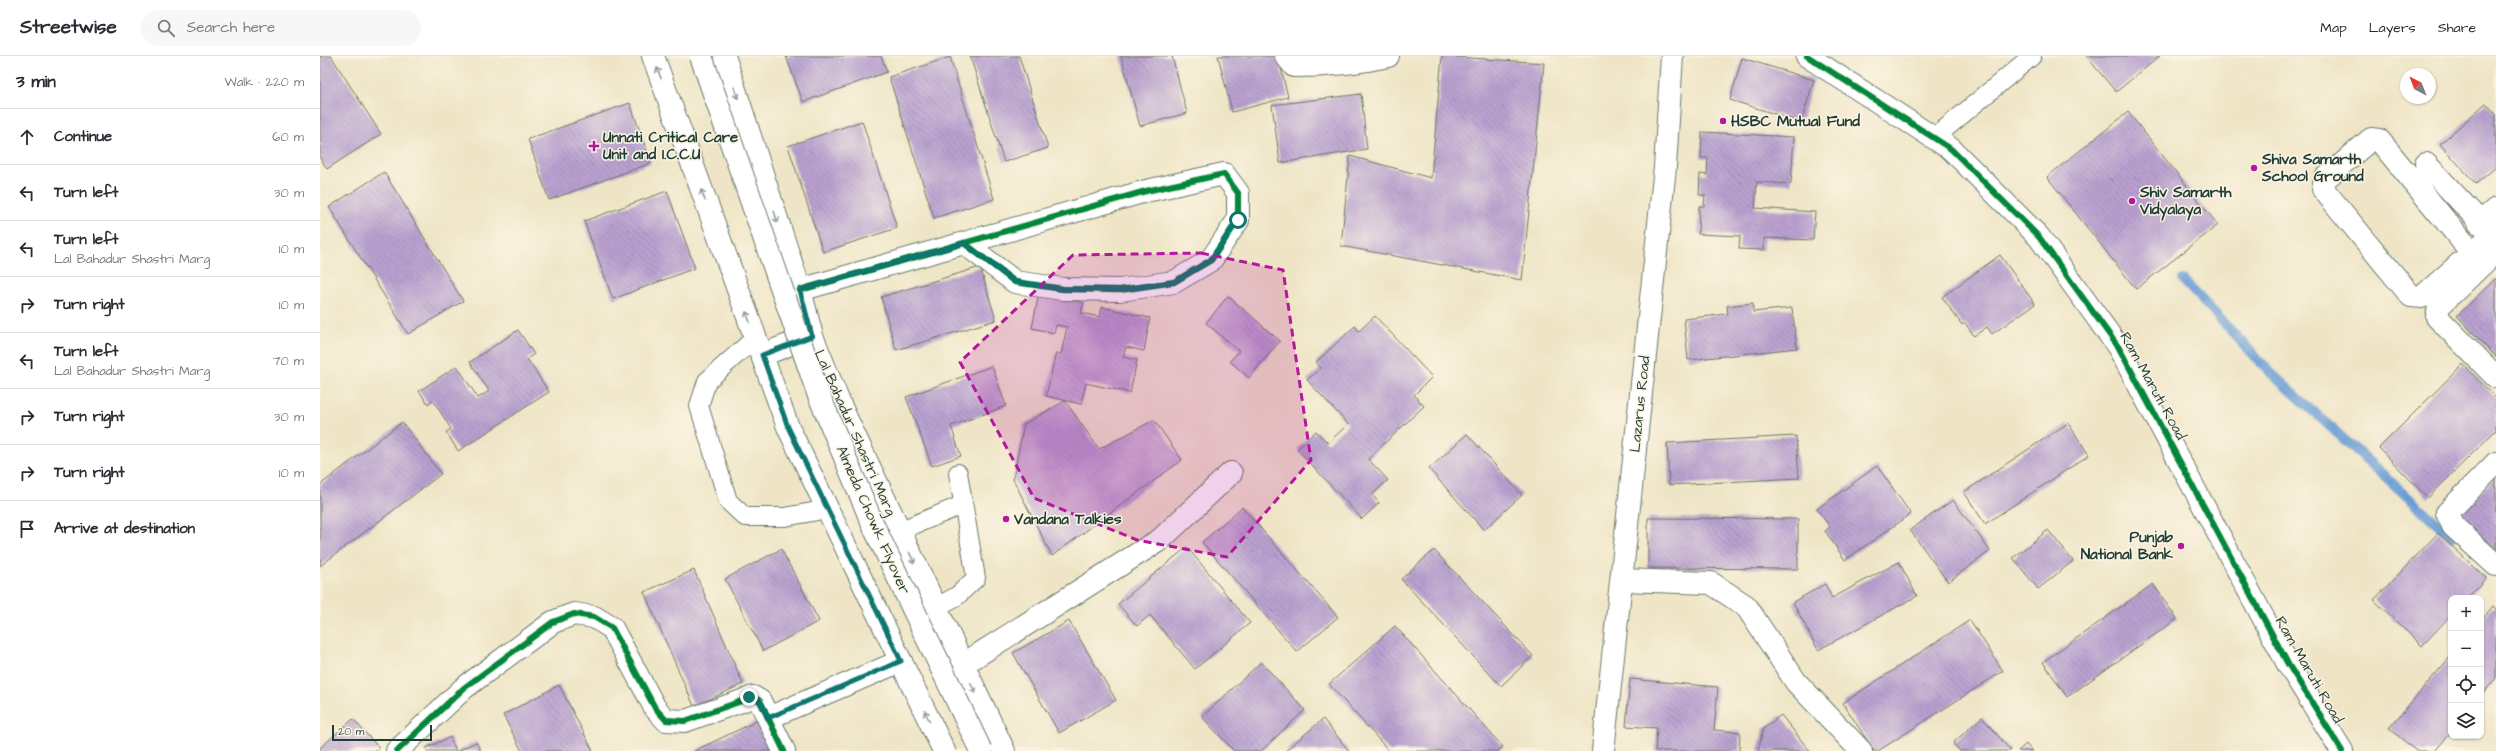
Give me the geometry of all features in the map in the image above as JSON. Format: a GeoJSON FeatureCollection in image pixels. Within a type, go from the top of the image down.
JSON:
{"type":"FeatureCollection","features":[{"type":"Feature","properties":{"kind":"street"},"geometry":{"type":"LineString","coordinates":[[652,56],[788,427],[944,751]]}},
{"type":"Feature","properties":{"kind":"street","name":"Almeda Chowk Flyover"},"geometry":{"type":"LineString","coordinates":[[701,56],[818,393],[874,527],[981,751]]}},
{"type":"Feature","properties":{"kind":"street","name":"Lal Bahadur Shastri Marg"},"geometry":{"type":"LineString","coordinates":[[724,56],[800,290],[812,336],[840,405],[1004,751]]}},
{"type":"Feature","properties":{"kind":"street"},"geometry":{"type":"LineString","coordinates":[[1286,56],[1294,66],[1316,66],[1357,63],[1388,56]]}},
{"type":"Feature","properties":{"kind":"street","name":"Lazarus Road"},"geometry":{"type":"LineString","coordinates":[[1603,751],[1665,167],[1672,56]]}},
{"type":"Feature","properties":{"kind":"street","name":"Ram Maruti Road"},"geometry":{"type":"LineString","coordinates":[[1807,56],[1951,149],[2039,237],[2119,348],[2288,664],[2342,751]]}},
{"type":"Feature","properties":{"kind":"street"},"geometry":{"type":"LineString","coordinates":[[2371,139],[2379,140],[2487,258],[2422,297],[2411,296],[2323,189],[2325,179],[2371,139]]}},
{"type":"Feature","properties":{"kind":"street"},"geometry":{"type":"LineString","coordinates":[[2426,164],[2479,224],[2496,240]]}},
{"type":"Feature","properties":{"kind":"street"},"geometry":{"type":"LineString","coordinates":[[800,290],[964,243],[1146,191],[1224,174],[1238,193],[1238,220],[1211,260],[1174,282],[1120,290],[1063,289],[1015,282],[964,243]]}},
{"type":"Feature","properties":{"kind":"street"},"geometry":{"type":"LineString","coordinates":[[2479,224],[2496,209]]}},
{"type":"Feature","properties":{"kind":"street"},"geometry":{"type":"LineString","coordinates":[[2487,258],[2483,243],[2496,240]]}},
{"type":"Feature","properties":{"kind":"street"},"geometry":{"type":"LineString","coordinates":[[2487,258],[2439,306],[2437,318],[2496,377]]}},
{"type":"Feature","properties":{"kind":"street"},"geometry":{"type":"LineString","coordinates":[[759,347],[812,336]]}},
{"type":"Feature","properties":{"kind":"street"},"geometry":{"type":"LineString","coordinates":[[2496,463],[2447,513],[2453,526],[2496,566]]}},
{"type":"Feature","properties":{"kind":"street"},"geometry":{"type":"LineString","coordinates":[[962,665],[1161,539],[1231,473]]}},
{"type":"Feature","properties":{"kind":"street"},"geometry":{"type":"LineString","coordinates":[[1622,580],[1711,583],[1746,606],[1796,682],[1861,751]]}},
{"type":"Feature","properties":{"kind":"street"},"geometry":{"type":"LineString","coordinates":[[397,751],[464,688],[553,622],[574,614],[594,617],[612,628],[655,708],[666,720],[685,721],[753,697],[760,701],[784,751]]}},
{"type":"Feature","properties":{"kind":"street"},"geometry":{"type":"LineString","coordinates":[[768,718],[901,661]]}},
{"type":"Feature","properties":{"kind":"lane"},"geometry":{"type":"LineString","coordinates":[[1934,138],[2032,56]]}},
{"type":"Feature","properties":{"kind":"lane"},"geometry":{"type":"LineString","coordinates":[[759,347],[707,381],[698,406],[728,501],[745,517],[784,517],[828,510]]}},
{"type":"Feature","properties":{"kind":"lane"},"geometry":{"type":"LineString","coordinates":[[935,608],[957,596],[976,578],[962,506],[958,473]]}},
{"type":"Feature","properties":{"kind":"lane"},"geometry":{"type":"LineString","coordinates":[[899,531],[962,506]]}},
{"type":"Feature","properties":{"kind":"highlighted area"},"geometry":{"type":"Polygon","coordinates":[[[1201,253],[1283,270],[1311,460],[1227,557],[1137,540],[1034,498],[960,362],[1073,255],[1201,253]]]}},
{"type":"Feature","properties":{"kind":"building"},"geometry":{"type":"Polygon","coordinates":[[[320,56],[331,56],[381,134],[327,169],[320,158],[320,56]]]}},
{"type":"Feature","properties":{"kind":"building"},"geometry":{"type":"Polygon","coordinates":[[[786,56],[881,56],[887,72],[803,102],[786,56]]]}},
{"type":"Feature","properties":{"kind":"building"},"geometry":{"type":"Polygon","coordinates":[[[970,56],[1019,56],[1048,148],[1004,162],[970,56]]]}},
{"type":"Feature","properties":{"kind":"building"},"geometry":{"type":"Polygon","coordinates":[[[1121,56],[1172,56],[1187,113],[1140,126],[1121,56]]]}},
{"type":"Feature","properties":{"kind":"building"},"geometry":{"type":"Polygon","coordinates":[[[1218,56],[1278,56],[1288,97],[1232,112],[1218,56]]]}},
{"type":"Feature","properties":{"kind":"building"},"geometry":{"type":"Polygon","coordinates":[[[1442,56],[1544,63],[1522,280],[1341,246],[1350,156],[1431,178],[1442,56]]]}},
{"type":"Feature","properties":{"kind":"building"},"geometry":{"type":"Polygon","coordinates":[[[2086,56],[2160,56],[2116,92],[2086,56]]]}},
{"type":"Feature","properties":{"kind":"building"},"geometry":{"type":"Polygon","coordinates":[[[950,57],[994,199],[934,218],[889,77],[950,57]]]}},
{"type":"Feature","properties":{"kind":"building"},"geometry":{"type":"Polygon","coordinates":[[[1742,58],[1814,80],[1801,122],[1730,100],[1742,58]]]}},
{"type":"Feature","properties":{"kind":"building"},"geometry":{"type":"Polygon","coordinates":[[[1361,94],[1367,149],[1280,163],[1272,105],[1361,94]]]}},
{"type":"Feature","properties":{"kind":"building"},"geometry":{"type":"Polygon","coordinates":[[[630,103],[651,163],[549,200],[528,139],[630,103]]]}},
{"type":"Feature","properties":{"kind":"building"},"geometry":{"type":"Polygon","coordinates":[[[2486,103],[2496,114],[2496,167],[2476,184],[2440,144],[2486,103]]]}},
{"type":"Feature","properties":{"kind":"building","name":"Shiv Samarth Vidyalaya"},"geometry":{"type":"Polygon","coordinates":[[[2128,112],[2218,225],[2136,289],[2047,177],[2128,112]]]}},
{"type":"Feature","properties":{"kind":"building"},"geometry":{"type":"Polygon","coordinates":[[[862,121],[897,228],[823,252],[788,146],[862,121]]]}},
{"type":"Feature","properties":{"kind":"building"},"geometry":{"type":"Polygon","coordinates":[[[1702,132],[1794,137],[1791,184],[1757,182],[1755,208],[1815,212],[1813,240],[1764,238],[1764,250],[1739,249],[1740,236],[1698,234],[1699,206],[1704,206],[1705,195],[1699,195],[1700,174],[1707,175],[1708,158],[1701,158],[1702,132]]]}},
{"type":"Feature","properties":{"kind":"building"},"geometry":{"type":"Polygon","coordinates":[[[384,172],[463,301],[408,334],[329,207],[384,172]]]}},
{"type":"Feature","properties":{"kind":"building"},"geometry":{"type":"Polygon","coordinates":[[[667,191],[695,268],[613,299],[584,221],[667,191]]]}},
{"type":"Feature","properties":{"kind":"building"},"geometry":{"type":"Polygon","coordinates":[[[2000,255],[2035,304],[1992,334],[1987,327],[1974,336],[1965,323],[1962,325],[1942,297],[2000,255]]]}},
{"type":"Feature","properties":{"kind":"building"},"geometry":{"type":"Polygon","coordinates":[[[980,267],[996,320],[896,350],[881,297],[980,267]]]}},
{"type":"Feature","properties":{"kind":"building"},"geometry":{"type":"Polygon","coordinates":[[[2496,278],[2496,357],[2457,316],[2496,278]]]}},
{"type":"Feature","properties":{"kind":"building"},"geometry":{"type":"Polygon","coordinates":[[[1039,293],[1084,303],[1081,313],[1100,317],[1102,307],[1150,318],[1144,351],[1126,347],[1123,357],[1137,360],[1130,393],[1086,383],[1081,404],[1046,396],[1056,353],[1061,354],[1067,327],[1056,325],[1054,333],[1032,328],[1039,293]]]}},
{"type":"Feature","properties":{"kind":"building"},"geometry":{"type":"Polygon","coordinates":[[[1228,296],[1280,341],[1249,378],[1230,361],[1239,351],[1206,323],[1228,296]]]}},
{"type":"Feature","properties":{"kind":"building"},"geometry":{"type":"Polygon","coordinates":[[[1753,303],[1753,312],[1792,308],[1797,348],[1688,360],[1684,319],[1728,314],[1727,306],[1753,303]]]}},
{"type":"Feature","properties":{"kind":"building"},"geometry":{"type":"Polygon","coordinates":[[[1375,316],[1432,377],[1414,395],[1424,406],[1368,459],[1388,480],[1372,495],[1379,503],[1362,519],[1297,449],[1316,431],[1328,443],[1348,424],[1307,380],[1321,368],[1316,362],[1355,326],[1359,331],[1375,316]]]}},
{"type":"Feature","properties":{"kind":"building"},"geometry":{"type":"Polygon","coordinates":[[[518,330],[534,354],[527,359],[549,392],[458,451],[446,432],[451,429],[433,400],[428,404],[419,391],[457,366],[478,398],[489,391],[470,362],[518,330]]]}},
{"type":"Feature","properties":{"kind":"building"},"geometry":{"type":"Polygon","coordinates":[[[2463,364],[2496,398],[2496,430],[2428,498],[2379,448],[2463,364]]]}},
{"type":"Feature","properties":{"kind":"building"},"geometry":{"type":"Polygon","coordinates":[[[992,366],[1006,406],[951,426],[961,456],[932,466],[906,397],[992,366]]]}},
{"type":"Feature","properties":{"kind":"building"},"geometry":{"type":"Polygon","coordinates":[[[1065,401],[1099,449],[1154,420],[1182,460],[1052,556],[1013,479],[1024,424],[1065,401]]]}},
{"type":"Feature","properties":{"kind":"building"},"geometry":{"type":"Polygon","coordinates":[[[402,422],[441,474],[320,566],[320,485],[402,422]]]}},
{"type":"Feature","properties":{"kind":"building"},"geometry":{"type":"Polygon","coordinates":[[[2068,423],[2089,455],[1985,524],[1964,492],[2068,423]]]}},
{"type":"Feature","properties":{"kind":"building"},"geometry":{"type":"Polygon","coordinates":[[[1467,434],[1522,495],[1484,530],[1429,469],[1467,434]]]}},
{"type":"Feature","properties":{"kind":"building"},"geometry":{"type":"Polygon","coordinates":[[[1796,436],[1799,478],[1669,485],[1667,443],[1796,436]]]}},
{"type":"Feature","properties":{"kind":"building"},"geometry":{"type":"Polygon","coordinates":[[[1877,466],[1911,514],[1845,560],[1825,531],[1830,527],[1817,509],[1877,466]]]}},
{"type":"Feature","properties":{"kind":"building"},"geometry":{"type":"Polygon","coordinates":[[[2496,476],[2496,555],[2457,518],[2496,476]]]}},
{"type":"Feature","properties":{"kind":"building"},"geometry":{"type":"Polygon","coordinates":[[[1953,500],[1990,551],[1948,582],[1910,530],[1953,500]]]}},
{"type":"Feature","properties":{"kind":"building"},"geometry":{"type":"Polygon","coordinates":[[[1242,507],[1338,617],[1297,652],[1202,542],[1242,507]]]}},
{"type":"Feature","properties":{"kind":"building"},"geometry":{"type":"Polygon","coordinates":[[[1648,518],[1798,519],[1798,569],[1648,568],[1648,518]]]}},
{"type":"Feature","properties":{"kind":"building"},"geometry":{"type":"Polygon","coordinates":[[[2048,530],[2073,561],[2038,589],[2013,558],[2048,530]]]}},
{"type":"Feature","properties":{"kind":"building"},"geometry":{"type":"Polygon","coordinates":[[[2438,533],[2486,578],[2470,595],[2448,595],[2448,618],[2422,646],[2374,600],[2438,533]]]}},
{"type":"Feature","properties":{"kind":"building"},"geometry":{"type":"Polygon","coordinates":[[[1187,547],[1250,623],[1195,669],[1150,615],[1137,626],[1118,604],[1187,547]]]}},
{"type":"Feature","properties":{"kind":"building"},"geometry":{"type":"Polygon","coordinates":[[[781,549],[819,621],[763,651],[725,579],[781,549]]]}},
{"type":"Feature","properties":{"kind":"building"},"geometry":{"type":"Polygon","coordinates":[[[1434,550],[1533,656],[1501,686],[1401,579],[1434,550]]]}},
{"type":"Feature","properties":{"kind":"building"},"geometry":{"type":"Polygon","coordinates":[[[1899,562],[1917,596],[1818,650],[1793,602],[1825,584],[1832,598],[1899,562]]]}},
{"type":"Feature","properties":{"kind":"building"},"geometry":{"type":"Polygon","coordinates":[[[694,570],[743,684],[694,706],[644,592],[694,570]]]}},
{"type":"Feature","properties":{"kind":"building"},"geometry":{"type":"Polygon","coordinates":[[[2153,584],[2177,619],[2067,697],[2043,662],[2153,584]]]}},
{"type":"Feature","properties":{"kind":"building"},"geometry":{"type":"Polygon","coordinates":[[[2493,606],[2496,609],[2496,678],[2484,692],[2484,631],[2484,616],[2493,606]]]}},
{"type":"Feature","properties":{"kind":"building"},"geometry":{"type":"Polygon","coordinates":[[[1970,620],[2003,671],[1878,751],[1874,751],[1843,703],[1970,620]]]}},
{"type":"Feature","properties":{"kind":"building"},"geometry":{"type":"Polygon","coordinates":[[[1069,621],[1116,700],[1059,733],[1013,653],[1069,621]]]}},
{"type":"Feature","properties":{"kind":"building"},"geometry":{"type":"Polygon","coordinates":[[[1395,626],[1503,747],[1498,751],[1389,751],[1329,684],[1395,626]]]}},
{"type":"Feature","properties":{"kind":"building"},"geometry":{"type":"Polygon","coordinates":[[[2448,659],[2448,736],[2435,751],[2416,751],[2389,728],[2448,659]]]}},
{"type":"Feature","properties":{"kind":"building"},"geometry":{"type":"Polygon","coordinates":[[[1261,662],[1305,710],[1261,751],[1234,751],[1202,717],[1261,662]]]}},
{"type":"Feature","properties":{"kind":"building"},"geometry":{"type":"Polygon","coordinates":[[[1630,679],[1718,687],[1714,730],[1740,732],[1739,751],[1655,751],[1657,728],[1626,726],[1630,679]]]}},
{"type":"Feature","properties":{"kind":"building"},"geometry":{"type":"Polygon","coordinates":[[[559,685],[593,751],[522,751],[503,715],[559,685]]]}},
{"type":"Feature","properties":{"kind":"building"},"geometry":{"type":"Polygon","coordinates":[[[1781,715],[1810,751],[1758,751],[1763,729],[1781,715]]]}},
{"type":"Feature","properties":{"kind":"building"},"geometry":{"type":"Polygon","coordinates":[[[1982,717],[2011,751],[1960,751],[1953,743],[1982,717]]]}},
{"type":"Feature","properties":{"kind":"building"},"geometry":{"type":"Polygon","coordinates":[[[353,719],[379,748],[376,751],[320,751],[320,748],[353,719]]]}},
{"type":"Feature","properties":{"kind":"building"},"geometry":{"type":"Polygon","coordinates":[[[1323,719],[1349,751],[1285,751],[1323,719]]]}},
{"type":"Feature","properties":{"kind":"building"},"geometry":{"type":"Polygon","coordinates":[[[759,720],[773,751],[694,751],[759,720]]]}},
{"type":"Feature","properties":{"kind":"building"},"geometry":{"type":"Polygon","coordinates":[[[450,737],[456,751],[427,751],[426,748],[450,737]]]}},
{"type":"Feature","properties":{"kind":"building"},"geometry":{"type":"Polygon","coordinates":[[[476,742],[481,751],[457,751],[476,742]]]}},
{"type":"Feature","properties":{"kind":"building"},"geometry":{"type":"Polygon","coordinates":[[[2026,744],[2032,751],[2018,751],[2026,744]]]}},
{"type":"Feature","properties":{"kind":"waterway"},"geometry":{"type":"LineString","coordinates":[[2183,280],[2273,375],[2452,537]]}},
{"type":"Feature","properties":{"kind":"cycle path"},"geometry":{"type":"LineString","coordinates":[[1807,56],[1951,149],[2039,237],[2119,348],[2288,664],[2342,751]]}},
{"type":"Feature","properties":{"kind":"cycle path"},"geometry":{"type":"LineString","coordinates":[[800,290],[1146,191],[1224,174],[1238,193],[1238,220],[1211,260],[1174,282],[1120,290],[1063,289],[1015,282],[964,243]]}},
{"type":"Feature","properties":{"kind":"cycle path"},"geometry":{"type":"LineString","coordinates":[[397,751],[464,688],[553,622],[574,614],[594,617],[612,628],[655,708],[666,720],[685,721],[753,697],[760,701],[784,751]]}},
{"type":"Feature","properties":{"kind":"place","name":"HSBC Mutual Fund"},"geometry":{"type":"Point","coordinates":[1723,121]}},
{"type":"Feature","properties":{"kind":"place","name":"Unnati Critical Care Unit and I.C.C.U"},"geometry":{"type":"Point","coordinates":[594,146]}},
{"type":"Feature","properties":{"kind":"place","name":"Shiva Samarth School Ground"},"geometry":{"type":"Point","coordinates":[2254,168]}},
{"type":"Feature","properties":{"kind":"place","name":"Shiv Samarth Vidyalaya"},"geometry":{"type":"Point","coordinates":[2132,201]}},
{"type":"Feature","properties":{"kind":"place","name":"Vandana Talkies"},"geometry":{"type":"Point","coordinates":[1006,519]}},
{"type":"Feature","properties":{"kind":"place","name":"Punjab National Bank"},"geometry":{"type":"Point","coordinates":[2181,546]}},
{"type":"Feature","properties":{"kind":"route"},"geometry":{"type":"LineString","coordinates":[[749,697],[756,698],[760,701],[768,718],[901,661],[788,427],[762,355],[812,336],[800,290],[964,243],[1015,282],[1063,289],[1120,290],[1174,282],[1211,260],[1238,220]]}}]}
